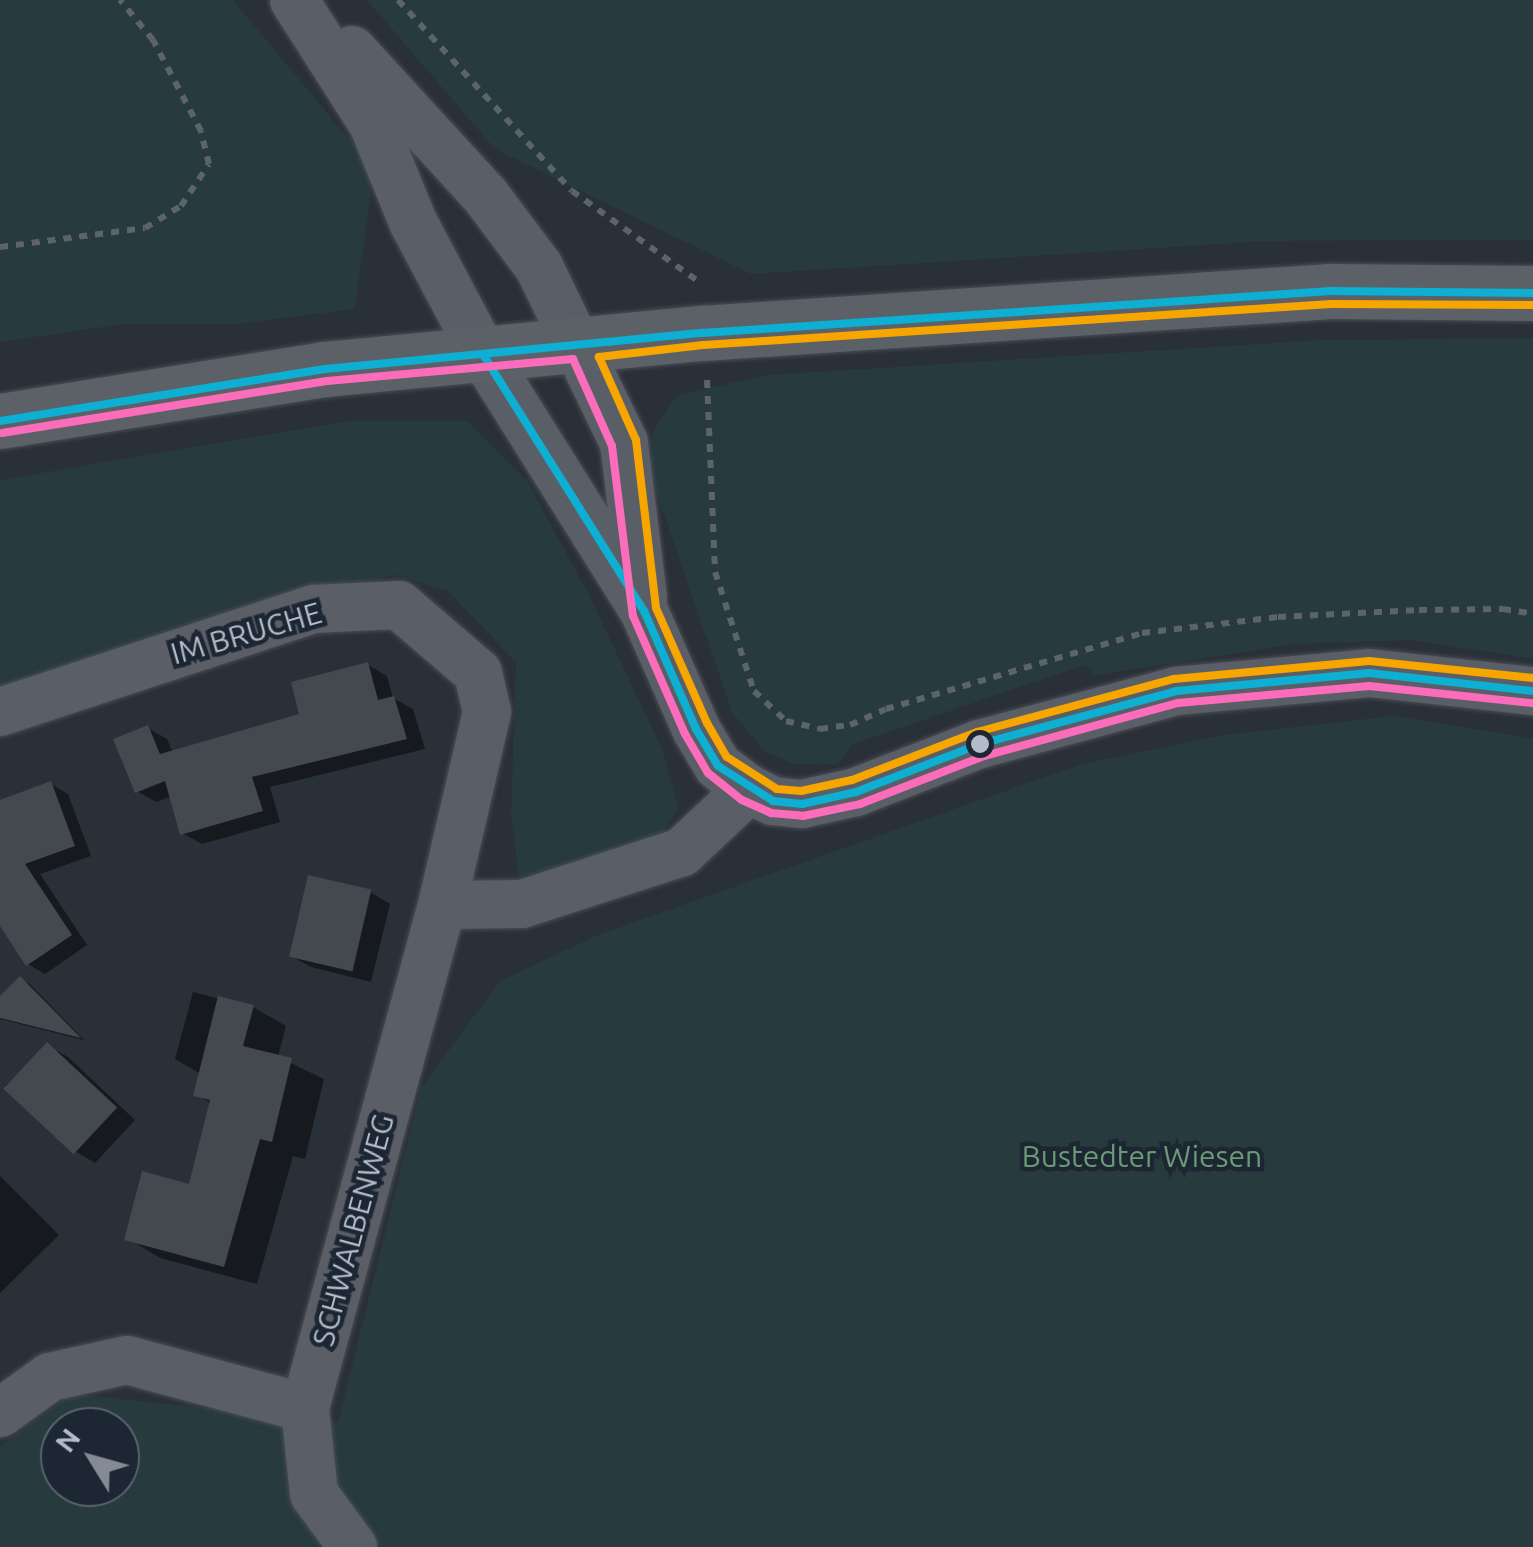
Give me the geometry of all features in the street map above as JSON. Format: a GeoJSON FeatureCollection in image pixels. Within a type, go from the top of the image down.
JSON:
{"type":"FeatureCollection","features":[{"type":"Feature","properties":{"kind":"main road"},"geometry":{"type":"LineString","coordinates":[[0,421],[325,369],[581,346],[702,309],[1331,290],[1533,292]]}},
{"type":"Feature","properties":{"kind":"street"},"geometry":{"type":"LineString","coordinates":[[294,0],[374,124],[413,222],[484,356],[644,611],[696,729],[718,766],[748,790],[773,801],[802,804],[856,792],[980,744],[1176,691],[1369,672],[1533,691]]}},
{"type":"Feature","properties":{"kind":"street"},"geometry":{"type":"LineString","coordinates":[[306,0],[485,195],[540,268],[581,346],[624,443],[644,611]]}},
{"type":"Feature","properties":{"kind":"street","name":"IM BRUCHE"},"geometry":{"type":"LineString","coordinates":[[0,712],[314,609],[399,605],[478,673],[487,712],[442,904]]}},
{"type":"Feature","properties":{"kind":"street"},"geometry":{"type":"LineString","coordinates":[[442,904],[522,904],[682,852],[748,790]]}},
{"type":"Feature","properties":{"kind":"street","name":"SCHWALBENWEG"},"geometry":{"type":"LineString","coordinates":[[353,1547],[314,1494],[305,1408],[442,904]]}},
{"type":"Feature","properties":{"kind":"street"},"geometry":{"type":"LineString","coordinates":[[0,1413],[50,1377],[127,1360],[305,1408]]}},
{"type":"Feature","properties":{"kind":"path"},"geometry":{"type":"LineString","coordinates":[[0,247],[146,228],[182,206],[209,164],[202,132],[153,40],[120,0]]}},
{"type":"Feature","properties":{"kind":"path"},"geometry":{"type":"LineString","coordinates":[[398,0],[572,191],[702,309],[715,572],[754,691],[786,721],[820,729],[850,724],[886,709],[1142,632],[1278,617],[1401,611],[1503,609],[1533,614]]}},
{"type":"Feature","properties":{"kind":"green space"},"geometry":{"type":"Polygon","coordinates":[[[0,0],[233,0],[374,169],[355,309],[236,324],[124,324],[0,342],[0,0]]]}},
{"type":"Feature","properties":{"kind":"green space"},"geometry":{"type":"Polygon","coordinates":[[[367,0],[1533,0],[1533,240],[1266,241],[751,274],[495,149],[367,0]]]}},
{"type":"Feature","properties":{"kind":"green space"},"geometry":{"type":"Polygon","coordinates":[[[1533,338],[1533,659],[1412,640],[1296,644],[1095,675],[1085,665],[853,744],[837,765],[795,764],[765,752],[732,712],[650,474],[653,432],[677,395],[768,375],[1322,340],[1533,338]]]}},
{"type":"Feature","properties":{"kind":"green space"},"geometry":{"type":"Polygon","coordinates":[[[350,421],[467,421],[527,481],[590,597],[662,749],[679,810],[658,837],[519,877],[511,815],[516,662],[448,591],[395,575],[285,598],[0,698],[0,480],[350,421]]]}},
{"type":"Feature","properties":{"kind":"green space","name":"Bustedter Wiesen"},"geometry":{"type":"Polygon","coordinates":[[[1393,716],[1533,738],[1533,1547],[0,1547],[0,1446],[40,1417],[40,1507],[140,1507],[140,1407],[54,1407],[72,1394],[338,1422],[421,1088],[500,981],[598,935],[1082,764],[1223,735],[1393,716]]]}},
{"type":"Feature","properties":{"kind":"building"},"geometry":{"type":"Polygon","coordinates":[[[368,662],[378,700],[394,696],[407,739],[252,777],[263,811],[180,835],[165,781],[135,793],[113,739],[148,725],[160,754],[299,714],[291,682],[368,662]]]}},
{"type":"Feature","properties":{"kind":"building"},"geometry":{"type":"Polygon","coordinates":[[[51,781],[75,846],[25,864],[72,935],[26,966],[0,926],[0,800],[51,781]]]}},
{"type":"Feature","properties":{"kind":"building"},"geometry":{"type":"Polygon","coordinates":[[[308,875],[371,890],[352,971],[289,957],[308,875]]]}},
{"type":"Feature","properties":{"kind":"building"},"geometry":{"type":"Polygon","coordinates":[[[20,976],[81,1038],[0,1018],[0,996],[20,976]]]}},
{"type":"Feature","properties":{"kind":"building"},"geometry":{"type":"Polygon","coordinates":[[[218,996],[254,1005],[243,1046],[292,1058],[272,1142],[260,1139],[224,1267],[124,1240],[142,1171],[189,1184],[210,1100],[193,1096],[218,996]]]}},
{"type":"Feature","properties":{"kind":"building"},"geometry":{"type":"Polygon","coordinates":[[[47,1042],[117,1107],[74,1154],[3,1089],[47,1042]]]}},
{"type":"Feature","properties":{"kind":"transit line"},"geometry":{"type":"LineString","coordinates":[[0,421],[325,369],[702,333],[1331,291],[1533,293]]}},
{"type":"Feature","properties":{"kind":"transit line"},"geometry":{"type":"LineString","coordinates":[[1533,305],[1331,304],[703,345],[599,357],[636,440],[656,608],[707,723],[727,757],[777,789],[801,791],[852,780],[977,732],[1174,679],[1369,661],[1533,678]]}},
{"type":"Feature","properties":{"kind":"transit line"},"geometry":{"type":"LineString","coordinates":[[484,356],[644,611],[696,729],[718,766],[773,801],[802,804],[856,792],[980,744],[1176,691],[1369,673],[1533,691]]}},
{"type":"Feature","properties":{"kind":"transit line"},"geometry":{"type":"LineString","coordinates":[[2,433],[327,381],[573,359],[612,446],[633,616],[685,734],[708,773],[742,800],[771,813],[803,816],[860,804],[984,756],[1178,703],[1369,686],[1532,703]]}}]}
